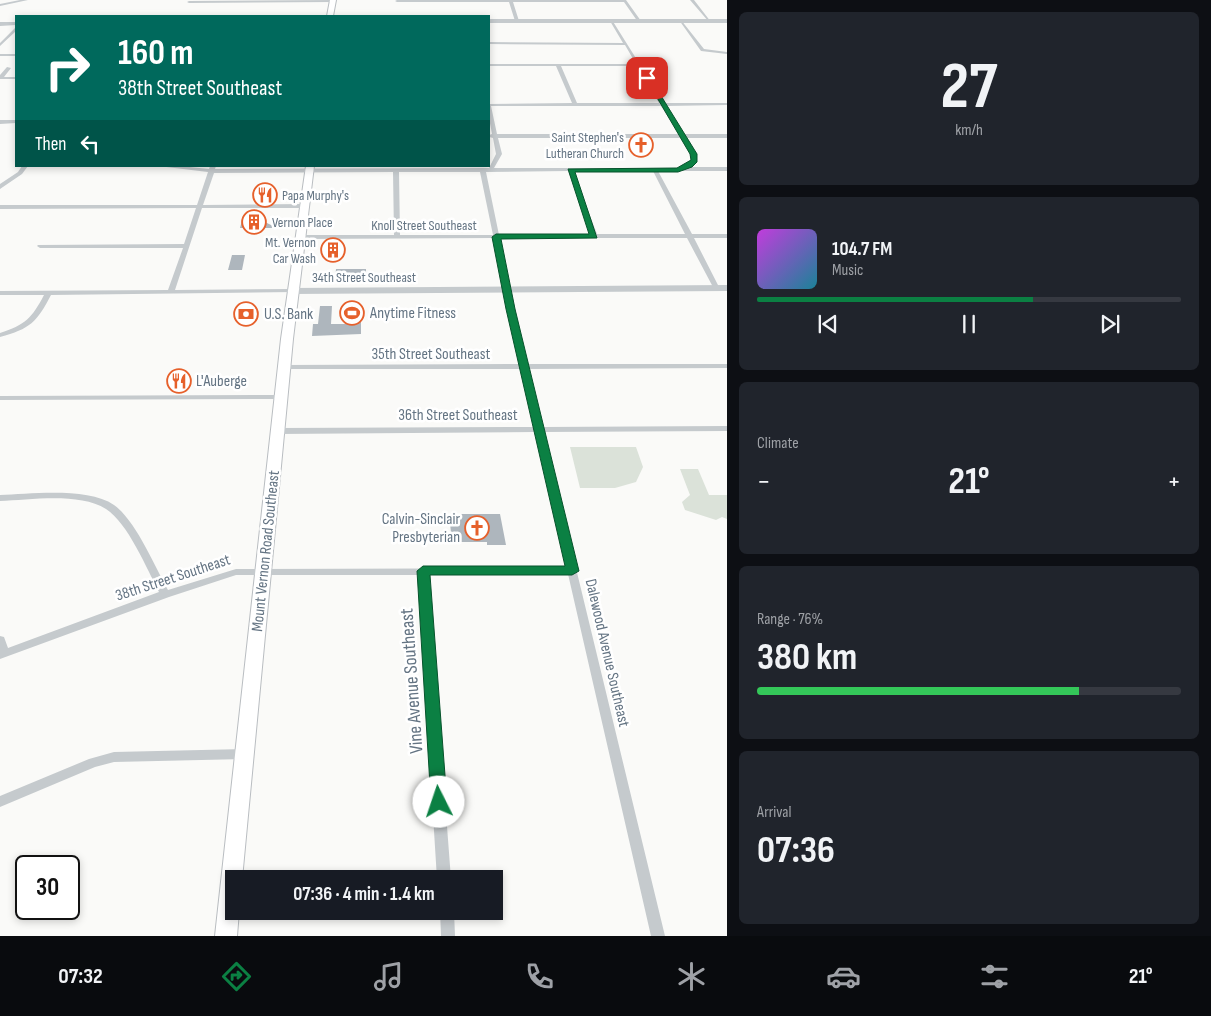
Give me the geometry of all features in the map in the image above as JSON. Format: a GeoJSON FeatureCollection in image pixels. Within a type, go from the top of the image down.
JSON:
{"type":"FeatureCollection","features":[{"type":"Feature","properties":{"kind":"main road"},"geometry":{"type":"LineString","coordinates":[[330,15],[333,1]]}},
{"type":"Feature","properties":{"kind":"main road","name":"Mount Vernon Road Southeast"},"geometry":{"type":"LineString","coordinates":[[226,936],[292,291],[309,169]]}},
{"type":"Feature","properties":{"kind":"street"},"geometry":{"type":"LineString","coordinates":[[0,5],[26,0]]}},
{"type":"Feature","properties":{"kind":"street"},"geometry":{"type":"LineString","coordinates":[[397,2],[625,0],[639,21]]}},
{"type":"Feature","properties":{"kind":"street"},"geometry":{"type":"LineString","coordinates":[[692,0],[710,21]]}},
{"type":"Feature","properties":{"kind":"street"},"geometry":{"type":"LineString","coordinates":[[188,2],[333,1]]}},
{"type":"Feature","properties":{"kind":"street"},"geometry":{"type":"LineString","coordinates":[[510,1],[518,21]]}},
{"type":"Feature","properties":{"kind":"street"},"geometry":{"type":"LineString","coordinates":[[612,21],[693,154],[694,160],[689,166],[678,170]]}},
{"type":"Feature","properties":{"kind":"street"},"geometry":{"type":"LineString","coordinates":[[680,21],[703,50],[727,53]]}},
{"type":"Feature","properties":{"kind":"street"},"geometry":{"type":"LineString","coordinates":[[490,22],[727,21]]}},
{"type":"Feature","properties":{"kind":"street"},"geometry":{"type":"LineString","coordinates":[[0,24],[15,24]]}},
{"type":"Feature","properties":{"kind":"street"},"geometry":{"type":"LineString","coordinates":[[0,45],[15,30]]}},
{"type":"Feature","properties":{"kind":"street"},"geometry":{"type":"LineString","coordinates":[[490,43],[626,44]]}},
{"type":"Feature","properties":{"kind":"street"},"geometry":{"type":"LineString","coordinates":[[0,55],[15,55]]}},
{"type":"Feature","properties":{"kind":"street"},"geometry":{"type":"LineString","coordinates":[[558,65],[575,105]]}},
{"type":"Feature","properties":{"kind":"street"},"geometry":{"type":"LineString","coordinates":[[490,66],[639,65]]}},
{"type":"Feature","properties":{"kind":"street"},"geometry":{"type":"LineString","coordinates":[[0,78],[9,68]]}},
{"type":"Feature","properties":{"kind":"street"},"geometry":{"type":"LineString","coordinates":[[0,78],[15,78]]}},
{"type":"Feature","properties":{"kind":"street"},"geometry":{"type":"LineString","coordinates":[[490,106],[727,104]]}},
{"type":"Feature","properties":{"kind":"street"},"geometry":{"type":"LineString","coordinates":[[490,110],[500,154],[490,165]]}},
{"type":"Feature","properties":{"kind":"street"},"geometry":{"type":"LineString","coordinates":[[0,122],[15,122]]}},
{"type":"Feature","properties":{"kind":"street"},"geometry":{"type":"LineString","coordinates":[[490,136],[727,136]]}},
{"type":"Feature","properties":{"kind":"street"},"geometry":{"type":"LineString","coordinates":[[0,187],[20,173],[24,167]]}},
{"type":"Feature","properties":{"kind":"street"},"geometry":{"type":"LineString","coordinates":[[178,167],[396,171],[727,169]]}},
{"type":"Feature","properties":{"kind":"street"},"geometry":{"type":"LineString","coordinates":[[171,292],[212,169]]}},
{"type":"Feature","properties":{"kind":"street","name":"Dalewood Avenue Southeast"},"geometry":{"type":"LineString","coordinates":[[486,170],[506,290],[658,936]]}},
{"type":"Feature","properties":{"kind":"street"},"geometry":{"type":"LineString","coordinates":[[570,170],[594,236]]}},
{"type":"Feature","properties":{"kind":"street"},"geometry":{"type":"LineString","coordinates":[[655,170],[717,288]]}},
{"type":"Feature","properties":{"kind":"street"},"geometry":{"type":"LineString","coordinates":[[396,171],[397,237]]}},
{"type":"Feature","properties":{"kind":"street"},"geometry":{"type":"LineString","coordinates":[[0,207],[304,206]]}},
{"type":"Feature","properties":{"kind":"street","name":"Knoll Street Southeast"},"geometry":{"type":"LineString","coordinates":[[300,238],[727,236]]}},
{"type":"Feature","properties":{"kind":"street"},"geometry":{"type":"LineString","coordinates":[[40,246],[186,246]]}},
{"type":"Feature","properties":{"kind":"street","name":"34th Street Southeast"},"geometry":{"type":"LineString","coordinates":[[0,293],[727,288]]}},
{"type":"Feature","properties":{"kind":"street"},"geometry":{"type":"LineString","coordinates":[[0,334],[28,325],[35,318],[48,293]]}},
{"type":"Feature","properties":{"kind":"street","name":"35th Street Southeast"},"geometry":{"type":"LineString","coordinates":[[284,367],[524,368],[727,366]]}},
{"type":"Feature","properties":{"kind":"street"},"geometry":{"type":"LineString","coordinates":[[0,398],[281,397]]}},
{"type":"Feature","properties":{"kind":"street","name":"36th Street Southeast"},"geometry":{"type":"LineString","coordinates":[[278,431],[727,428]]}},
{"type":"Feature","properties":{"kind":"street"},"geometry":{"type":"LineString","coordinates":[[0,498],[76,498],[94,500],[109,507],[123,520],[165,594]]}},
{"type":"Feature","properties":{"kind":"street","name":"Vine Avenue Southeast"},"geometry":{"type":"LineString","coordinates":[[423,571],[443,870]]}},
{"type":"Feature","properties":{"kind":"street","name":"38th Street Southeast"},"geometry":{"type":"LineString","coordinates":[[2,654],[165,594],[236,572],[572,571]]}},
{"type":"Feature","properties":{"kind":"street"},"geometry":{"type":"LineString","coordinates":[[0,640],[2,654]]}},
{"type":"Feature","properties":{"kind":"street"},"geometry":{"type":"LineString","coordinates":[[0,802],[93,763],[114,757],[246,754]]}},
{"type":"Feature","properties":{"kind":"street"},"geometry":{"type":"LineString","coordinates":[[447,920],[448,936]]}},
{"type":"Feature","properties":{"kind":"shaded area"},"geometry":{"type":"Polygon","coordinates":[[[570,447],[636,447],[643,467],[636,482],[615,488],[580,488],[570,447]]]}},
{"type":"Feature","properties":{"kind":"shaded area"},"geometry":{"type":"Polygon","coordinates":[[[680,469],[698,469],[709,495],[727,495],[727,519],[722,517],[716,520],[685,510],[682,502],[690,495],[680,469]]]}},
{"type":"Feature","properties":{"kind":"building","name":"Vernon Place"},"geometry":{"type":"Polygon","coordinates":[[[243,216],[260,216],[263,221],[277,228],[240,228],[243,216]]]}},
{"type":"Feature","properties":{"kind":"building"},"geometry":{"type":"Polygon","coordinates":[[[232,255],[245,255],[242,270],[228,270],[232,255]]]}},
{"type":"Feature","properties":{"kind":"building"},"geometry":{"type":"Polygon","coordinates":[[[336,269],[366,269],[366,281],[335,281],[336,269]]]}},
{"type":"Feature","properties":{"kind":"building"},"geometry":{"type":"Polygon","coordinates":[[[320,306],[332,306],[331,324],[352,324],[352,321],[361,321],[361,334],[312,336],[313,324],[318,324],[320,306]]]}},
{"type":"Feature","properties":{"kind":"building","name":"Calvin-Sinclair Presbyterian"},"geometry":{"type":"Polygon","coordinates":[[[449,514],[500,514],[506,545],[487,545],[487,542],[452,542],[449,514]]]}},
{"type":"Feature","properties":{"kind":"place","name":"Saint Stephen's Lutheran Church"},"geometry":{"type":"Point","coordinates":[641,145]}},
{"type":"Feature","properties":{"kind":"place","name":"Papa Murphy's"},"geometry":{"type":"Point","coordinates":[265,195]}},
{"type":"Feature","properties":{"kind":"place","name":"Vernon Place"},"geometry":{"type":"Point","coordinates":[254,222]}},
{"type":"Feature","properties":{"kind":"place","name":"Mt. Vernon Car Wash"},"geometry":{"type":"Point","coordinates":[333,250]}},
{"type":"Feature","properties":{"kind":"place","name":"Anytime Fitness"},"geometry":{"type":"Point","coordinates":[352,313]}},
{"type":"Feature","properties":{"kind":"place","name":"U.S. Bank"},"geometry":{"type":"Point","coordinates":[246,314]}},
{"type":"Feature","properties":{"kind":"place","name":"L'Auberge"},"geometry":{"type":"Point","coordinates":[179,381]}},
{"type":"Feature","properties":{"kind":"place","name":"Calvin-Sinclair Presbyterian"},"geometry":{"type":"Point","coordinates":[477,528]}},
{"type":"Feature","properties":{"kind":"route"},"geometry":{"type":"LineString","coordinates":[[439,802],[423,571],[572,571],[506,290],[496,237],[594,236],[570,170],[678,170],[689,166],[694,160],[693,154],[647,78]]}}]}
